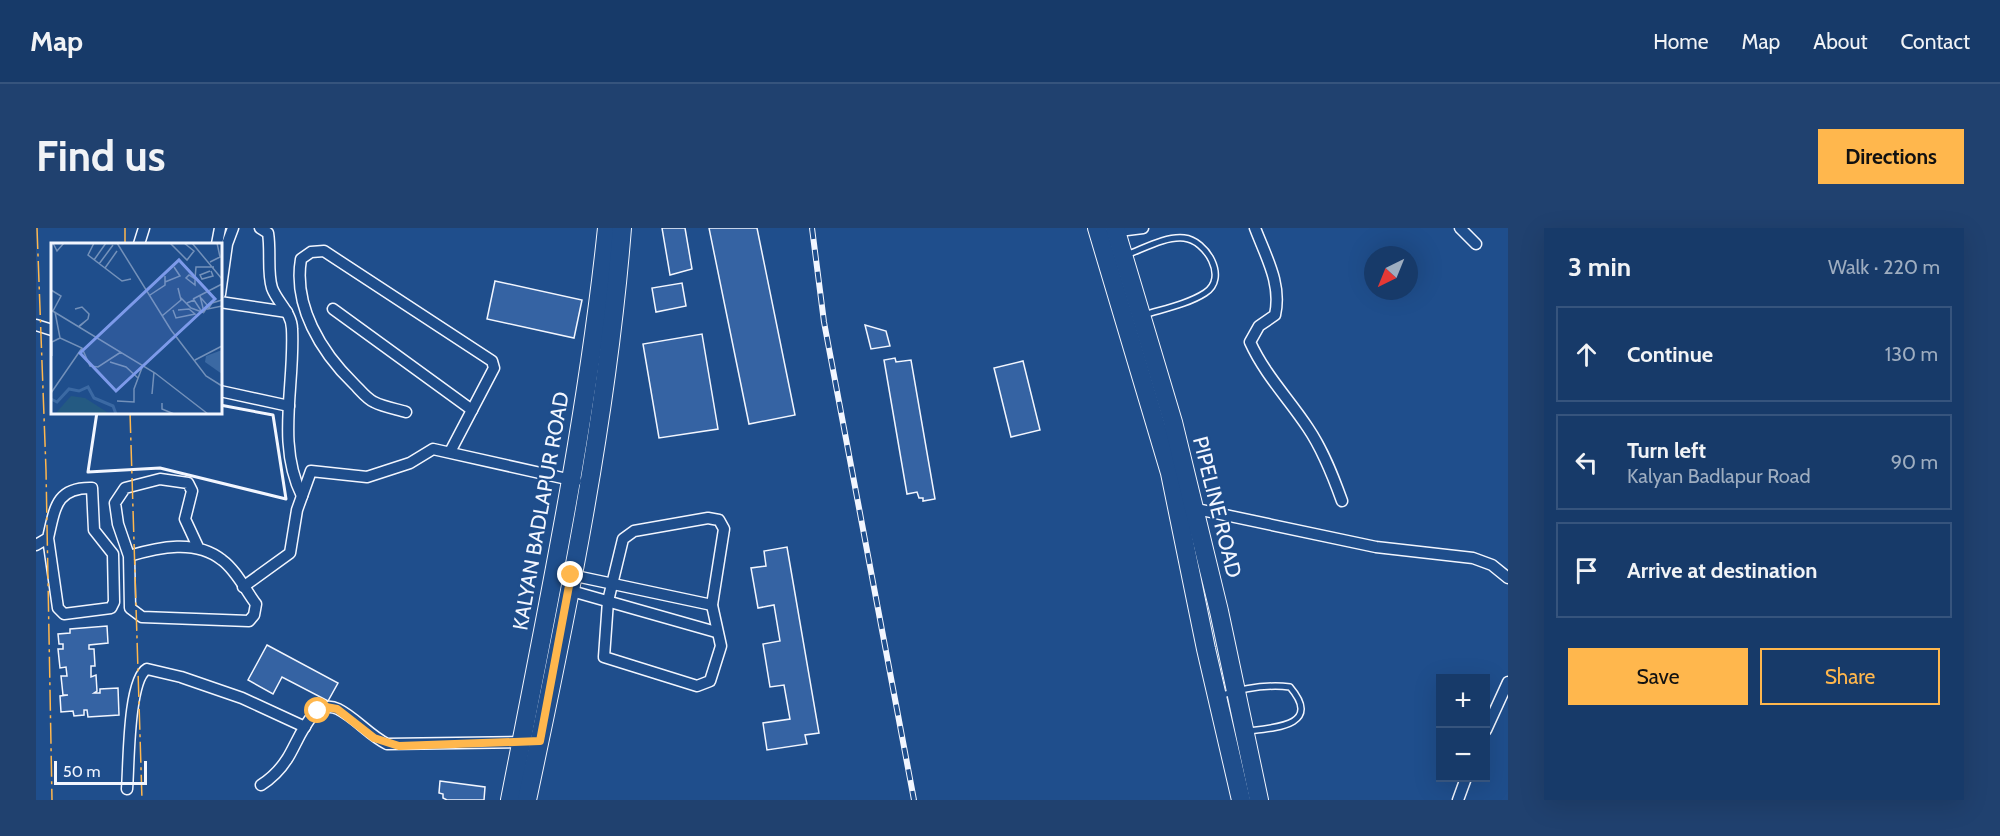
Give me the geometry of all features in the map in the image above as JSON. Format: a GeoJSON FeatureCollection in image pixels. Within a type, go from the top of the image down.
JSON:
{"type":"FeatureCollection","features":[{"type":"Feature","properties":{"kind":"main road","name":"KALYAN BADLAPUR ROAD"},"geometry":{"type":"LineString","coordinates":[[510,800],[531,741],[570,583],[607,228]]}},
{"type":"Feature","properties":{"kind":"main road","name":"KALYAN BADLAPUR ROAD"},"geometry":{"type":"LineString","coordinates":[[527,800],[531,741],[616,303],[622,228]]}},
{"type":"Feature","properties":{"kind":"main road","name":"PIPELINE ROAD"},"geometry":{"type":"LineString","coordinates":[[1107,230],[1121,256],[1132,319]]}},
{"type":"Feature","properties":{"kind":"main road","name":"PIPELINE ROAD"},"geometry":{"type":"LineString","coordinates":[[1107,230],[1132,319],[1173,423],[1217,696],[1241,800]]}},
{"type":"Feature","properties":{"kind":"main road","name":"PIPELINE ROAD"},"geometry":{"type":"LineString","coordinates":[[1186,507],[1236,690],[1259,800]]}},
{"type":"Feature","properties":{"kind":"street"},"geometry":{"type":"LineString","coordinates":[[139,243],[144,228]]}},
{"type":"Feature","properties":{"kind":"street"},"geometry":{"type":"LineString","coordinates":[[217,243],[220,228]]}},
{"type":"Feature","properties":{"kind":"street"},"geometry":{"type":"LineString","coordinates":[[222,280],[227,244],[233,228]]}},
{"type":"Feature","properties":{"kind":"street"},"geometry":{"type":"LineString","coordinates":[[260,228],[268,233],[272,288],[287,312],[292,326],[288,401],[292,477],[302,496]]}},
{"type":"Feature","properties":{"kind":"street"},"geometry":{"type":"LineString","coordinates":[[1107,230],[1143,228]]}},
{"type":"Feature","properties":{"kind":"street"},"geometry":{"type":"LineString","coordinates":[[1255,228],[1277,286],[1278,299],[1275,315],[1259,326],[1250,342],[1272,380],[1309,429],[1329,466],[1342,501]]}},
{"type":"Feature","properties":{"kind":"street"},"geometry":{"type":"LineString","coordinates":[[1460,228],[1476,244]]}},
{"type":"Feature","properties":{"kind":"street"},"geometry":{"type":"LineString","coordinates":[[406,412],[372,402],[339,370],[316,337],[303,305],[298,273],[301,259],[310,252],[324,251],[492,361],[494,368],[450,452]]}},
{"type":"Feature","properties":{"kind":"street"},"geometry":{"type":"LineString","coordinates":[[222,302],[287,312]]}},
{"type":"Feature","properties":{"kind":"street"},"geometry":{"type":"LineString","coordinates":[[333,309],[472,410]]}},
{"type":"Feature","properties":{"kind":"street"},"geometry":{"type":"LineString","coordinates":[[36,325],[51,330]]}},
{"type":"Feature","properties":{"kind":"street"},"geometry":{"type":"LineString","coordinates":[[222,385],[288,401]]}},
{"type":"Feature","properties":{"kind":"street"},"geometry":{"type":"LineString","coordinates":[[222,391],[288,401]]}},
{"type":"Feature","properties":{"kind":"street"},"geometry":{"type":"LineString","coordinates":[[243,587],[290,553],[297,510],[311,471],[368,477],[410,463],[433,449],[580,481]]}},
{"type":"Feature","properties":{"kind":"street"},"geometry":{"type":"LineString","coordinates":[[129,556],[156,548],[198,547],[223,560],[256,604],[254,615],[249,621],[142,617],[130,608],[129,556],[118,524],[115,503],[125,488],[160,479],[188,483],[192,491],[185,519],[198,547]]}},
{"type":"Feature","properties":{"kind":"street"},"geometry":{"type":"LineString","coordinates":[[36,545],[48,538],[56,506],[64,495],[75,488],[92,488],[94,530],[113,554],[114,602],[111,609],[64,614],[58,608],[48,538]]}},
{"type":"Feature","properties":{"kind":"street"},"geometry":{"type":"LineString","coordinates":[[1186,507],[1376,547],[1473,558],[1492,565],[1508,578]]}},
{"type":"Feature","properties":{"kind":"street"},"geometry":{"type":"LineString","coordinates":[[714,518],[723,524],[712,605],[716,632],[721,646],[710,681],[697,686],[604,657],[608,601],[621,543],[628,535],[634,531],[714,518]]}},
{"type":"Feature","properties":{"kind":"street"},"geometry":{"type":"LineString","coordinates":[[570,583],[611,585],[712,605]]}},
{"type":"Feature","properties":{"kind":"street"},"geometry":{"type":"LineString","coordinates":[[570,583],[608,601],[716,632]]}},
{"type":"Feature","properties":{"kind":"street"},"geometry":{"type":"LineString","coordinates":[[127,789],[135,689],[142,672],[147,669],[181,677],[242,698],[305,727]]}},
{"type":"Feature","properties":{"kind":"street"},"geometry":{"type":"LineString","coordinates":[[1486,728],[1508,682]]}},
{"type":"Feature","properties":{"kind":"street"},"geometry":{"type":"LineString","coordinates":[[261,785],[273,777],[288,758],[305,727],[318,711],[326,707],[337,709],[374,738],[387,744],[531,741]]}},
{"type":"Feature","properties":{"kind":"street"},"geometry":{"type":"LineString","coordinates":[[1458,800],[1464,782]]}},
{"type":"Feature","properties":{"kind":"lane"},"geometry":{"type":"LineString","coordinates":[[1121,256],[1172,238],[1183,238],[1200,244],[1214,264],[1213,285],[1205,294],[1132,319]]}},
{"type":"Feature","properties":{"kind":"lane"},"geometry":{"type":"LineString","coordinates":[[1217,696],[1236,690],[1278,685],[1290,687],[1299,697],[1300,711],[1296,720],[1288,726],[1226,734]]}},
{"type":"Feature","properties":{"kind":"building"},"geometry":{"type":"Polygon","coordinates":[[[662,228],[685,228],[692,269],[670,275],[662,228]]]}},
{"type":"Feature","properties":{"kind":"building"},"geometry":{"type":"Polygon","coordinates":[[[709,228],[757,228],[795,415],[749,424],[709,228]]]}},
{"type":"Feature","properties":{"kind":"building"},"geometry":{"type":"Polygon","coordinates":[[[495,281],[582,300],[574,338],[487,319],[495,281]]]}},
{"type":"Feature","properties":{"kind":"building"},"geometry":{"type":"Polygon","coordinates":[[[682,283],[686,306],[656,312],[652,288],[682,283]]]}},
{"type":"Feature","properties":{"kind":"building"},"geometry":{"type":"Polygon","coordinates":[[[865,325],[886,331],[890,346],[871,349],[865,325]]]}},
{"type":"Feature","properties":{"kind":"building"},"geometry":{"type":"Polygon","coordinates":[[[702,334],[718,429],[659,438],[643,344],[702,334]]]}},
{"type":"Feature","properties":{"kind":"building"},"geometry":{"type":"Polygon","coordinates":[[[895,358],[896,362],[911,360],[935,499],[923,501],[917,492],[907,494],[884,360],[895,358]]]}},
{"type":"Feature","properties":{"kind":"building"},"geometry":{"type":"Polygon","coordinates":[[[1023,361],[1040,430],[1011,437],[994,368],[1023,361]]]}},
{"type":"Feature","properties":{"kind":"building"},"geometry":{"type":"Polygon","coordinates":[[[787,547],[819,733],[805,735],[807,744],[767,750],[763,723],[790,719],[784,685],[770,687],[763,644],[780,641],[774,605],[758,608],[751,568],[766,566],[764,551],[787,547]]]}},
{"type":"Feature","properties":{"kind":"building"},"geometry":{"type":"Polygon","coordinates":[[[107,626],[108,643],[89,645],[89,649],[94,649],[95,666],[91,666],[91,677],[96,675],[97,691],[94,693],[100,693],[100,689],[118,688],[119,715],[88,717],[87,710],[84,710],[84,715],[74,716],[73,711],[61,712],[60,696],[68,695],[63,695],[61,676],[67,676],[66,667],[60,668],[58,649],[63,649],[63,644],[59,644],[58,634],[70,633],[70,629],[107,626]]]}},
{"type":"Feature","properties":{"kind":"building"},"geometry":{"type":"Polygon","coordinates":[[[267,645],[338,683],[328,701],[282,677],[273,694],[248,680],[267,645]]]}},
{"type":"Feature","properties":{"kind":"building"},"geometry":{"type":"Polygon","coordinates":[[[440,781],[485,787],[484,800],[447,800],[443,798],[443,794],[439,793],[440,781]]]}},
{"type":"Feature","properties":{"kind":"railway"},"geometry":{"type":"LineString","coordinates":[[812,228],[824,322],[914,800]]}},
{"type":"Feature","properties":{"kind":"wall"},"geometry":{"type":"LineString","coordinates":[[97,414],[88,472],[160,468],[286,499],[273,415],[222,405]]}},
{"type":"Feature","properties":{"kind":"power"},"geometry":{"type":"LineString","coordinates":[[37,228],[46,470],[52,800]]}},
{"type":"Feature","properties":{"kind":"power"},"geometry":{"type":"LineString","coordinates":[[125,228],[125,243]]}},
{"type":"Feature","properties":{"kind":"power"},"geometry":{"type":"LineString","coordinates":[[130,414],[142,800]]}},
{"type":"Feature","properties":{"kind":"route"},"geometry":{"type":"LineString","coordinates":[[318,711],[326,707],[337,709],[374,738],[399,746],[540,741],[571,575]]}}]}
